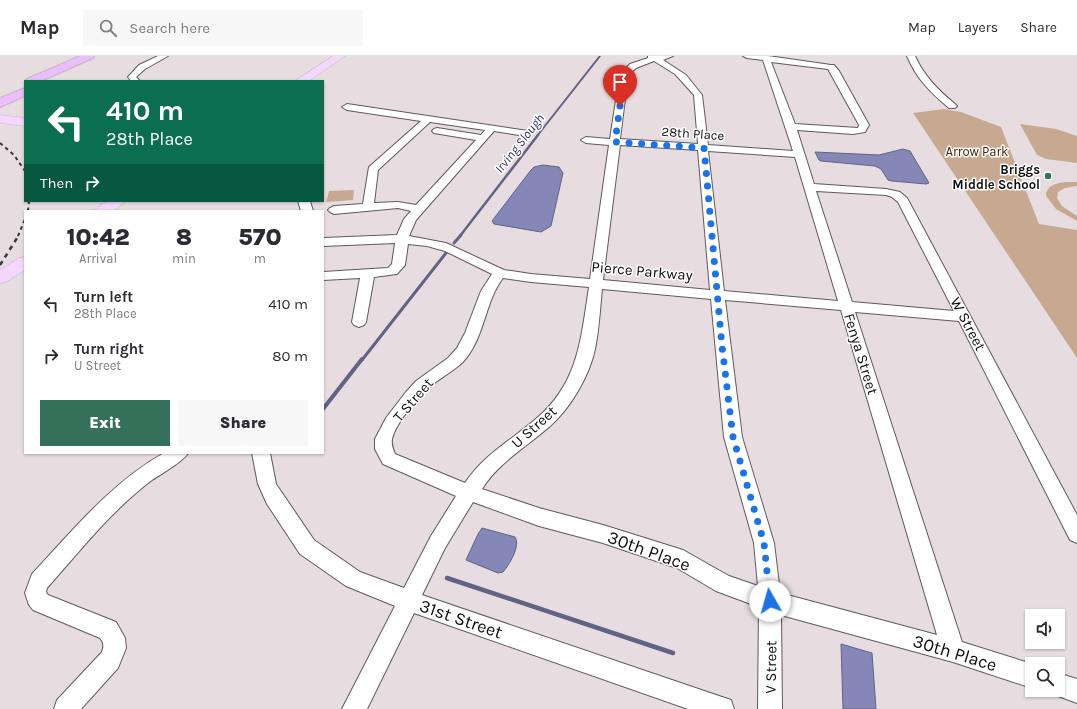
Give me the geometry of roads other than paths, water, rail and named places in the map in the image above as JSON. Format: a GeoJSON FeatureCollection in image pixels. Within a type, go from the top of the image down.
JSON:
{"type":"FeatureCollection","features":[{"type":"Feature","properties":{"kind":"highway"},"geometry":{"type":"LineString","coordinates":[[35,80],[94,58]]}},
{"type":"Feature","properties":{"kind":"highway"},"geometry":{"type":"LineString","coordinates":[[52,80],[94,58]]}},
{"type":"Feature","properties":{"kind":"highway"},"geometry":{"type":"LineString","coordinates":[[0,95],[24,84]]}},
{"type":"Feature","properties":{"kind":"highway"},"geometry":{"type":"LineString","coordinates":[[0,103],[24,92]]}},
{"type":"Feature","properties":{"kind":"main road"},"geometry":{"type":"LineString","coordinates":[[303,80],[340,56]]}},
{"type":"Feature","properties":{"kind":"main road"},"geometry":{"type":"LineString","coordinates":[[0,119],[24,122]]}},
{"type":"Feature","properties":{"kind":"main road"},"geometry":{"type":"LineString","coordinates":[[104,210],[116,202]]}},
{"type":"Feature","properties":{"kind":"main road"},"geometry":{"type":"LineString","coordinates":[[0,278],[24,263]]}},
{"type":"Feature","properties":{"kind":"street"},"geometry":{"type":"LineString","coordinates":[[135,80],[132,77],[133,73],[143,66],[164,56]]}},
{"type":"Feature","properties":{"kind":"street"},"geometry":{"type":"LineString","coordinates":[[747,56],[831,67],[835,71],[864,125],[862,130],[853,131],[791,127]]}},
{"type":"Feature","properties":{"kind":"street"},"geometry":{"type":"LineString","coordinates":[[911,56],[915,67],[925,82],[952,106]]}},
{"type":"Feature","properties":{"kind":"street","name":"U Street"},"geometry":{"type":"LineString","coordinates":[[354,709],[442,534],[481,474],[500,456],[544,422],[568,394],[587,350],[624,74],[636,64],[659,57]]}},
{"type":"Feature","properties":{"kind":"street","name":"V Street"},"geometry":{"type":"LineString","coordinates":[[659,57],[690,82],[698,95],[717,296],[733,437],[764,543],[770,601],[770,709]]}},
{"type":"Feature","properties":{"kind":"street","name":"Fenya Street"},"geometry":{"type":"LineString","coordinates":[[766,58],[778,95],[791,127],[953,651]]}},
{"type":"Feature","properties":{"kind":"street"},"geometry":{"type":"LineString","coordinates":[[347,107],[526,133]]}},
{"type":"Feature","properties":{"kind":"street"},"geometry":{"type":"LineString","coordinates":[[368,208],[373,169],[428,119]]}},
{"type":"Feature","properties":{"kind":"street"},"geometry":{"type":"LineString","coordinates":[[417,128],[483,138]]}},
{"type":"Feature","properties":{"kind":"street"},"geometry":{"type":"LineString","coordinates":[[324,276],[387,272],[396,268],[398,265],[402,239],[410,219],[492,128]]}},
{"type":"Feature","properties":{"kind":"street","name":"28th Place"},"geometry":{"type":"LineString","coordinates":[[586,140],[799,154]]}},
{"type":"Feature","properties":{"kind":"street","name":"W Street"},"geometry":{"type":"LineString","coordinates":[[809,187],[870,190],[891,193],[899,196],[903,200],[1077,534]]}},
{"type":"Feature","properties":{"kind":"street"},"geometry":{"type":"LineString","coordinates":[[334,210],[398,205],[419,209]]}},
{"type":"Feature","properties":{"kind":"street","name":"Pierce Parkway"},"geometry":{"type":"LineString","coordinates":[[324,242],[370,238],[402,239],[447,248],[500,273],[531,278],[717,296],[964,317]]}},
{"type":"Feature","properties":{"kind":"street"},"geometry":{"type":"LineString","coordinates":[[359,322],[368,273]]}},
{"type":"Feature","properties":{"kind":"street","name":"T Street"},"geometry":{"type":"LineString","coordinates":[[470,493],[389,459],[382,446],[384,435],[399,413],[421,386],[462,352],[471,336],[486,291],[492,281],[500,273]]}},
{"type":"Feature","properties":{"kind":"street"},"geometry":{"type":"LineString","coordinates":[[66,709],[110,660],[115,648],[114,638],[108,630],[41,603],[36,598],[34,590],[39,581],[128,489],[168,458],[176,454]]}},
{"type":"Feature","properties":{"kind":"street","name":"31st Street"},"geometry":{"type":"LineString","coordinates":[[261,454],[267,484],[274,498],[307,548],[353,579],[409,601],[722,709]]}},
{"type":"Feature","properties":{"kind":"street","name":"30th Place"},"geometry":{"type":"LineString","coordinates":[[470,493],[539,517],[603,534],[683,560],[723,584],[770,601],[953,651],[1025,674]]}},
{"type":"Feature","properties":{"kind":"street"},"geometry":{"type":"LineString","coordinates":[[1065,686],[1077,690]]}},
{"type":"Feature","properties":{"kind":"water"},"geometry":{"type":"Polygon","coordinates":[[[903,149],[910,151],[929,183],[926,184],[888,180],[881,169],[875,166],[821,161],[815,152],[879,155],[903,149]]]}},
{"type":"Feature","properties":{"kind":"water"},"geometry":{"type":"Polygon","coordinates":[[[543,165],[559,167],[563,173],[551,226],[541,232],[494,224],[492,221],[531,170],[534,167],[543,165]]]}},
{"type":"Feature","properties":{"kind":"water"},"geometry":{"type":"Polygon","coordinates":[[[482,528],[515,537],[515,550],[511,560],[503,572],[498,573],[466,560],[482,528]]]}},
{"type":"Feature","properties":{"kind":"water"},"geometry":{"type":"Polygon","coordinates":[[[841,644],[872,653],[876,709],[843,709],[841,644]]]}},
{"type":"Feature","properties":{"kind":"waterway","name":"Irving Slough"},"geometry":{"type":"LineString","coordinates":[[537,136],[600,56]]}},
{"type":"Feature","properties":{"kind":"waterway","name":"Irving Slough"},"geometry":{"type":"LineString","coordinates":[[460,236],[538,135]]}},
{"type":"Feature","properties":{"kind":"waterway","name":"Irving Slough"},"geometry":{"type":"LineString","coordinates":[[454,243],[461,235]]}},
{"type":"Feature","properties":{"kind":"waterway","name":"Irving Slough"},"geometry":{"type":"LineString","coordinates":[[362,360],[446,253]]}},
{"type":"Feature","properties":{"kind":"waterway","name":"Irving Slough"},"geometry":{"type":"LineString","coordinates":[[324,408],[362,359]]}},
{"type":"Feature","properties":{"kind":"waterway"},"geometry":{"type":"LineString","coordinates":[[447,578],[673,653]]}},
{"type":"Feature","properties":{"kind":"railway"},"geometry":{"type":"LineString","coordinates":[[0,143],[14,155],[24,170]]}},
{"type":"Feature","properties":{"kind":"railway"},"geometry":{"type":"LineString","coordinates":[[28,210],[29,202]]}},
{"type":"Feature","properties":{"kind":"railway"},"geometry":{"type":"LineString","coordinates":[[18,236],[24,221]]}},
{"type":"Feature","properties":{"kind":"railway"},"geometry":{"type":"LineString","coordinates":[[0,265],[19,235]]}},
{"type":"Feature","properties":{"kind":"place","name":"Briggs Middle School"},"geometry":{"type":"Point","coordinates":[1048,176]}},
{"type":"Feature","properties":{"kind":"park label","name":"Arrow Park"},"geometry":{"type":"Point","coordinates":[977,151]}}]}
